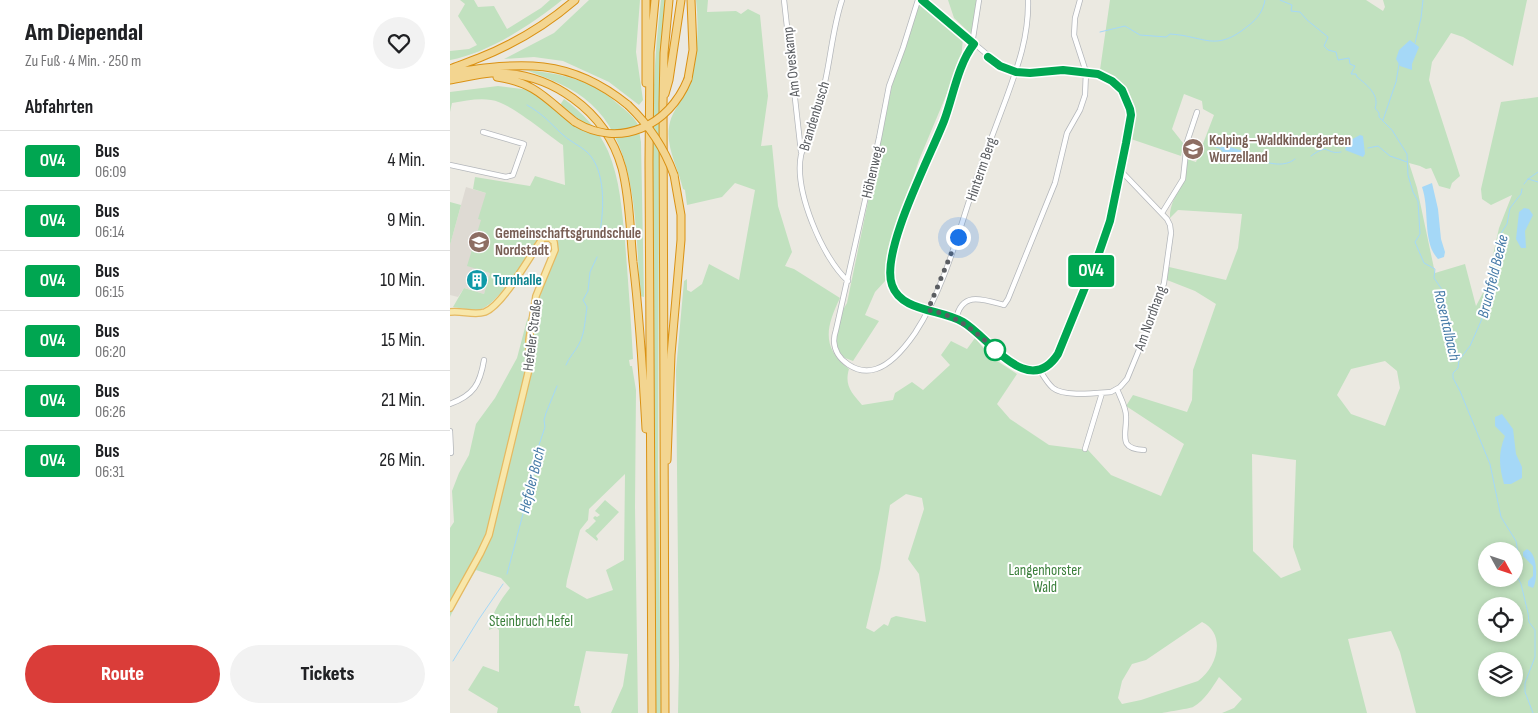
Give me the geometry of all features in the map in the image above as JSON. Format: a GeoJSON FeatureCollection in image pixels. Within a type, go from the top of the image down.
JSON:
{"type":"FeatureCollection","features":[{"type":"Feature","properties":{"kind":"highway"},"geometry":{"type":"LineString","coordinates":[[450,71],[526,36],[575,0]]}},
{"type":"Feature","properties":{"kind":"highway"},"geometry":{"type":"LineString","coordinates":[[646,0],[645,80],[649,103]]}},
{"type":"Feature","properties":{"kind":"highway"},"geometry":{"type":"LineString","coordinates":[[652,713],[649,103],[650,52],[655,0]]}},
{"type":"Feature","properties":{"kind":"highway"},"geometry":{"type":"LineString","coordinates":[[665,713],[662,104],[669,0]]}},
{"type":"Feature","properties":{"kind":"highway"},"geometry":{"type":"LineString","coordinates":[[662,104],[669,80],[681,0]]}},
{"type":"Feature","properties":{"kind":"highway"},"geometry":{"type":"LineString","coordinates":[[469,77],[502,78],[527,84],[543,94],[575,122],[588,129],[620,133],[638,129],[655,122],[669,110],[680,96],[688,79],[693,50],[691,0]]}},
{"type":"Feature","properties":{"kind":"highway"},"geometry":{"type":"LineString","coordinates":[[450,71],[514,64],[545,66],[567,71],[590,80],[616,95],[628,105],[655,135],[666,155],[674,175],[681,215],[681,240],[672,355],[669,452],[664,477]]}},
{"type":"Feature","properties":{"kind":"highway"},"geometry":{"type":"LineString","coordinates":[[450,80],[490,73],[528,76],[552,85],[572,97],[585,107],[607,134],[622,168],[629,208],[643,365],[646,443],[650,450]]}},
{"type":"Feature","properties":{"kind":"main road","name":"Hefeler Straße"},"geometry":{"type":"LineString","coordinates":[[450,312],[482,313],[490,309],[514,281],[543,238],[550,238],[554,242],[555,250],[536,296],[529,340],[529,369],[489,535],[450,608]]}},
{"type":"Feature","properties":{"kind":"street","name":"Brandenbusch"},"geometry":{"type":"LineString","coordinates":[[842,0],[823,90],[802,154],[801,168],[803,191],[811,222],[831,261],[848,281]]}},
{"type":"Feature","properties":{"kind":"street","name":"Höhenweg"},"geometry":{"type":"LineString","coordinates":[[835,346],[836,330],[889,86],[918,0]]}},
{"type":"Feature","properties":{"kind":"street"},"geometry":{"type":"LineString","coordinates":[[922,0],[972,43],[1000,66],[1016,72],[1030,73],[1058,70],[1098,74],[1112,81],[1122,90],[1128,103],[1131,115],[1121,171],[1105,236],[1058,354],[1050,363],[1039,369],[1026,370],[1012,365],[975,331],[956,319],[907,304],[895,292],[890,279],[890,261],[900,230],[947,113],[972,43],[979,0]]}},
{"type":"Feature","properties":{"kind":"street","name":"Hinterm Berg"},"geometry":{"type":"LineString","coordinates":[[835,346],[840,357],[851,366],[863,370],[876,369],[890,361],[904,347],[928,310],[958,237],[977,177],[1016,72],[1027,34],[1028,0]]}},
{"type":"Feature","properties":{"kind":"street"},"geometry":{"type":"LineString","coordinates":[[956,319],[963,302],[968,300],[1004,305],[1055,182],[1067,133],[1086,95],[1086,72],[1074,35],[1075,18],[1080,0]]}},
{"type":"Feature","properties":{"kind":"street","name":"Am Oveskamp"},"geometry":{"type":"LineString","coordinates":[[783,1],[791,51],[802,154]]}},
{"type":"Feature","properties":{"kind":"street"},"geometry":{"type":"LineString","coordinates":[[1162,213],[1183,179],[1187,142],[1198,112]]}},
{"type":"Feature","properties":{"kind":"street"},"geometry":{"type":"LineString","coordinates":[[450,165],[506,176],[513,175],[524,144],[483,132]]}},
{"type":"Feature","properties":{"kind":"street","name":"Am Nordhang"},"geometry":{"type":"LineString","coordinates":[[1117,389],[1127,379],[1160,296],[1171,233],[1170,225],[1162,213],[1121,171]]}},
{"type":"Feature","properties":{"kind":"street"},"geometry":{"type":"LineString","coordinates":[[450,404],[465,397],[474,390],[481,377],[484,360]]}},
{"type":"Feature","properties":{"kind":"street"},"geometry":{"type":"LineString","coordinates":[[1039,369],[1053,388],[1059,392],[1102,393],[1117,389],[1126,413],[1124,439],[1133,449],[1144,450]]}},
{"type":"Feature","properties":{"kind":"street"},"geometry":{"type":"LineString","coordinates":[[1085,448],[1102,393]]}},
{"type":"Feature","properties":{"kind":"street"},"geometry":{"type":"LineString","coordinates":[[450,431],[451,453]]}},
{"type":"Feature","properties":{"kind":"shaded area","name":"Kolping–Waldkindergarten Wurzelland"},"geometry":{"type":"Polygon","coordinates":[[[1189,141],[1201,144],[1195,159],[1187,158],[1189,141]]]}},
{"type":"Feature","properties":{"kind":"shaded area","name":"Gemeinschaftsgrundschule Nordstadt"},"geometry":{"type":"Polygon","coordinates":[[[466,187],[512,201],[484,294],[464,288],[458,297],[450,295],[450,245],[466,187]]]}},
{"type":"Feature","properties":{"kind":"green space"},"geometry":{"type":"Polygon","coordinates":[[[460,0],[474,0],[478,7],[494,6],[507,29],[541,8],[550,0],[562,0],[524,28],[495,44],[480,51],[450,60],[450,51],[469,49],[477,45],[458,16],[465,4],[460,0]]]}},
{"type":"Feature","properties":{"kind":"green space"},"geometry":{"type":"Polygon","coordinates":[[[589,0],[640,0],[636,52],[643,100],[639,105],[609,82],[563,61],[534,57],[504,59],[554,33],[589,0]]]}},
{"type":"Feature","properties":{"kind":"green space"},"geometry":{"type":"Polygon","coordinates":[[[661,0],[666,0],[661,41],[659,157],[658,470],[661,713],[656,713],[652,143],[657,36],[661,0]]]}},
{"type":"Feature","properties":{"kind":"green space","name":"Langenhorster Wald"},"geometry":{"type":"Polygon","coordinates":[[[696,0],[708,0],[707,12],[736,11],[741,14],[748,9],[760,15],[768,96],[761,146],[772,145],[778,206],[792,252],[785,266],[794,269],[840,298],[829,328],[830,345],[840,361],[849,369],[848,385],[862,405],[893,400],[895,393],[912,382],[923,390],[950,365],[941,355],[951,341],[967,349],[975,338],[991,357],[1017,374],[997,404],[1010,419],[1049,445],[1088,450],[1111,475],[1161,496],[1184,444],[1126,406],[1133,395],[1187,412],[1192,400],[1193,370],[1216,304],[1195,291],[1167,280],[1169,267],[1226,280],[1238,248],[1242,214],[1178,210],[1170,218],[1172,204],[1184,176],[1187,159],[1196,162],[1214,115],[1203,109],[1202,101],[1184,94],[1172,129],[1183,143],[1181,156],[1131,139],[1133,112],[1130,98],[1123,86],[1100,70],[1110,0],[1366,0],[1383,11],[1385,7],[1383,0],[1527,0],[1513,66],[1463,37],[1451,33],[1432,62],[1429,80],[1460,176],[1452,183],[1450,189],[1439,186],[1431,168],[1426,169],[1409,163],[1417,188],[1435,273],[1465,264],[1476,306],[1486,287],[1499,228],[1512,195],[1491,205],[1482,199],[1481,189],[1501,102],[1538,97],[1538,713],[1416,713],[1400,652],[1391,631],[1348,639],[1367,713],[1222,713],[1234,708],[1242,699],[1219,677],[1205,697],[1193,707],[1162,713],[678,713],[676,370],[684,281],[687,279],[687,290],[691,292],[702,284],[709,264],[739,280],[755,190],[735,183],[722,197],[687,205],[685,190],[683,189],[670,148],[669,131],[671,118],[687,89],[692,75],[697,31],[696,0]],[[1385,361],[1351,369],[1337,395],[1351,414],[1385,426],[1400,388],[1397,371],[1385,361]],[[1252,454],[1253,551],[1281,578],[1301,570],[1293,547],[1296,460],[1252,454]],[[906,494],[890,505],[880,569],[866,628],[874,632],[884,624],[888,626],[891,618],[896,616],[926,622],[919,574],[908,559],[924,509],[922,498],[906,494]],[[1202,622],[1146,660],[1132,664],[1122,681],[1118,698],[1122,704],[1141,700],[1198,681],[1205,675],[1214,660],[1217,643],[1215,634],[1210,627],[1202,622]]]}},
{"type":"Feature","properties":{"kind":"green space"},"geometry":{"type":"Polygon","coordinates":[[[948,0],[977,0],[972,35],[954,18],[948,0]]]}},
{"type":"Feature","properties":{"kind":"green space"},"geometry":{"type":"Polygon","coordinates":[[[918,3],[942,19],[963,38],[961,60],[919,160],[887,256],[886,280],[875,292],[865,315],[879,321],[853,361],[845,358],[839,352],[836,322],[847,303],[894,76],[908,41],[918,3]]]}},
{"type":"Feature","properties":{"kind":"green space"},"geometry":{"type":"Polygon","coordinates":[[[526,70],[552,73],[587,83],[608,96],[637,123],[641,142],[644,297],[640,296],[635,221],[627,168],[607,122],[584,98],[560,84],[526,70]]]}},
{"type":"Feature","properties":{"kind":"green space","name":"Steinbruch Hefel"},"geometry":{"type":"Polygon","coordinates":[[[498,86],[530,90],[579,128],[581,121],[560,105],[564,99],[584,116],[595,129],[604,143],[612,162],[618,184],[623,218],[633,359],[629,360],[630,366],[632,366],[636,390],[635,507],[638,713],[611,713],[623,686],[628,654],[586,651],[574,706],[579,706],[581,713],[497,713],[498,708],[468,690],[483,666],[499,672],[499,630],[496,627],[489,630],[496,608],[510,588],[501,578],[476,570],[461,594],[450,617],[450,528],[454,522],[452,491],[469,455],[476,424],[495,398],[517,358],[527,320],[539,299],[558,241],[552,235],[543,235],[503,290],[485,307],[477,310],[453,307],[464,288],[484,294],[490,273],[467,266],[481,220],[478,219],[486,193],[473,189],[475,177],[530,186],[535,176],[565,185],[563,145],[518,112],[499,102],[481,99],[452,103],[450,112],[450,92],[498,86]],[[625,474],[589,509],[588,520],[580,530],[566,587],[587,599],[613,590],[606,570],[624,560],[625,474]]]}},
{"type":"Feature","properties":{"kind":"green space"},"geometry":{"type":"Polygon","coordinates":[[[450,202],[461,205],[450,245],[450,202]]]}},
{"type":"Feature","properties":{"kind":"green space"},"geometry":{"type":"Polygon","coordinates":[[[605,500],[619,512],[596,536],[597,541],[585,531],[596,521],[593,518],[600,515],[595,511],[605,500]]]}},
{"type":"Feature","properties":{"kind":"water"},"geometry":{"type":"Polygon","coordinates":[[[1410,40],[1419,47],[1412,64],[1412,70],[1400,66],[1396,59],[1399,50],[1410,40]]]}},
{"type":"Feature","properties":{"kind":"water"},"geometry":{"type":"Polygon","coordinates":[[[1360,135],[1363,136],[1365,154],[1363,157],[1345,150],[1349,141],[1360,135]]]}},
{"type":"Feature","properties":{"kind":"water"},"geometry":{"type":"Polygon","coordinates":[[[1226,146],[1243,151],[1242,160],[1239,161],[1226,155],[1219,148],[1226,146]]]}},
{"type":"Feature","properties":{"kind":"water"},"geometry":{"type":"Polygon","coordinates":[[[1432,183],[1438,209],[1441,239],[1445,252],[1444,257],[1438,259],[1433,252],[1428,235],[1426,206],[1422,187],[1432,183]]]}},
{"type":"Feature","properties":{"kind":"water"},"geometry":{"type":"Polygon","coordinates":[[[1524,208],[1529,209],[1533,215],[1525,231],[1526,248],[1521,248],[1516,239],[1519,212],[1524,208]]]}},
{"type":"Feature","properties":{"kind":"water"},"geometry":{"type":"Polygon","coordinates":[[[1502,414],[1513,429],[1516,454],[1522,467],[1522,478],[1511,484],[1504,484],[1500,465],[1501,448],[1505,436],[1495,426],[1495,417],[1502,414]]]}},
{"type":"Feature","properties":{"kind":"water"},"geometry":{"type":"Polygon","coordinates":[[[1527,549],[1531,552],[1535,561],[1536,579],[1533,588],[1528,586],[1528,581],[1533,576],[1533,566],[1523,556],[1523,552],[1527,549]]]}},
{"type":"Feature","properties":{"kind":"waterway"},"geometry":{"type":"LineString","coordinates":[[1100,32],[1125,26],[1140,35],[1166,37],[1170,34],[1218,41],[1237,34],[1257,18],[1265,0]]}},
{"type":"Feature","properties":{"kind":"waterway","name":"Rosentalbach"},"geometry":{"type":"LineString","coordinates":[[1280,0],[1292,5],[1291,11],[1300,12],[1328,37],[1324,46],[1328,50],[1336,52],[1338,60],[1349,58],[1350,64],[1355,66],[1351,74],[1356,74],[1374,94],[1376,99],[1375,108],[1379,113],[1379,117],[1392,130],[1407,154],[1408,175],[1418,201],[1420,234],[1415,242],[1424,263],[1435,269],[1434,278],[1443,291],[1440,298],[1450,324],[1450,333],[1459,360],[1458,368],[1453,373],[1453,378],[1490,464],[1501,517],[1516,541],[1518,553],[1515,572],[1521,584],[1529,622],[1535,630],[1535,657],[1525,683],[1525,692],[1533,713]]}},
{"type":"Feature","properties":{"kind":"waterway"},"geometry":{"type":"LineString","coordinates":[[1415,43],[1423,0]]}},
{"type":"Feature","properties":{"kind":"waterway"},"geometry":{"type":"LineString","coordinates":[[1383,120],[1396,82],[1399,64]]}},
{"type":"Feature","properties":{"kind":"waterway","name":"Hefeler Bach"},"geometry":{"type":"LineString","coordinates":[[527,105],[587,152],[593,160],[601,179],[603,201],[600,232]]}},
{"type":"Feature","properties":{"kind":"waterway"},"geometry":{"type":"LineString","coordinates":[[1211,145],[1219,148]]}},
{"type":"Feature","properties":{"kind":"waterway"},"geometry":{"type":"LineString","coordinates":[[1368,148],[1378,146],[1390,156],[1407,162]]}},
{"type":"Feature","properties":{"kind":"waterway"},"geometry":{"type":"LineString","coordinates":[[1311,156],[1325,149],[1332,152],[1341,152]]}},
{"type":"Feature","properties":{"kind":"waterway"},"geometry":{"type":"LineString","coordinates":[[1242,156],[1249,157]]}},
{"type":"Feature","properties":{"kind":"waterway"},"geometry":{"type":"LineString","coordinates":[[1252,158],[1268,163],[1280,164],[1285,164],[1295,159]]}},
{"type":"Feature","properties":{"kind":"waterway","name":"Bruchfeld Beeke"},"geometry":{"type":"LineString","coordinates":[[1524,184],[1538,172]]}},
{"type":"Feature","properties":{"kind":"waterway"},"geometry":{"type":"LineString","coordinates":[[1528,179],[1538,182]]}},
{"type":"Feature","properties":{"kind":"waterway","name":"Bruchfeld Beeke"},"geometry":{"type":"LineString","coordinates":[[1460,359],[1470,346],[1481,321],[1493,280],[1500,235],[1507,224],[1510,208],[1521,194],[1522,189]]}},
{"type":"Feature","properties":{"kind":"waterway","name":"Hefeler Bach"},"geometry":{"type":"LineString","coordinates":[[566,365],[581,340],[587,307],[583,300],[588,291],[590,272],[597,257]]}},
{"type":"Feature","properties":{"kind":"waterway","name":"Hefeler Bach"},"geometry":{"type":"LineString","coordinates":[[507,574],[535,469],[536,454],[545,427],[544,420],[557,386]]}},
{"type":"Feature","properties":{"kind":"waterway","name":"Hefeler Bach"},"geometry":{"type":"LineString","coordinates":[[453,661],[503,584]]}},
{"type":"Feature","properties":{"kind":"bus line","name":"OV4"},"geometry":{"type":"LineString","coordinates":[[922,0],[974,44],[964,62],[942,126],[917,184],[892,253],[890,261],[892,287],[898,297],[907,304],[947,315],[963,322],[1012,365],[1026,370],[1035,370],[1050,363],[1058,354],[1105,236],[1110,221],[1131,115],[1122,90],[1112,81],[1098,74],[1063,70],[1030,73],[1016,72],[1000,66],[988,57]]}},
{"type":"Feature","properties":{"kind":"place","name":"Kolping–Waldkindergarten Wurzelland"},"geometry":{"type":"Point","coordinates":[1193,149]}},
{"type":"Feature","properties":{"kind":"place","name":"Gemeinschaftsgrundschule Nordstadt"},"geometry":{"type":"Point","coordinates":[479,242]}},
{"type":"Feature","properties":{"kind":"place","name":"Turnhalle"},"geometry":{"type":"Point","coordinates":[477,280]}},
{"type":"Feature","properties":{"kind":"route"},"geometry":{"type":"LineString","coordinates":[[958,237],[928,310],[963,322],[997,351],[995,350]]}}]}
